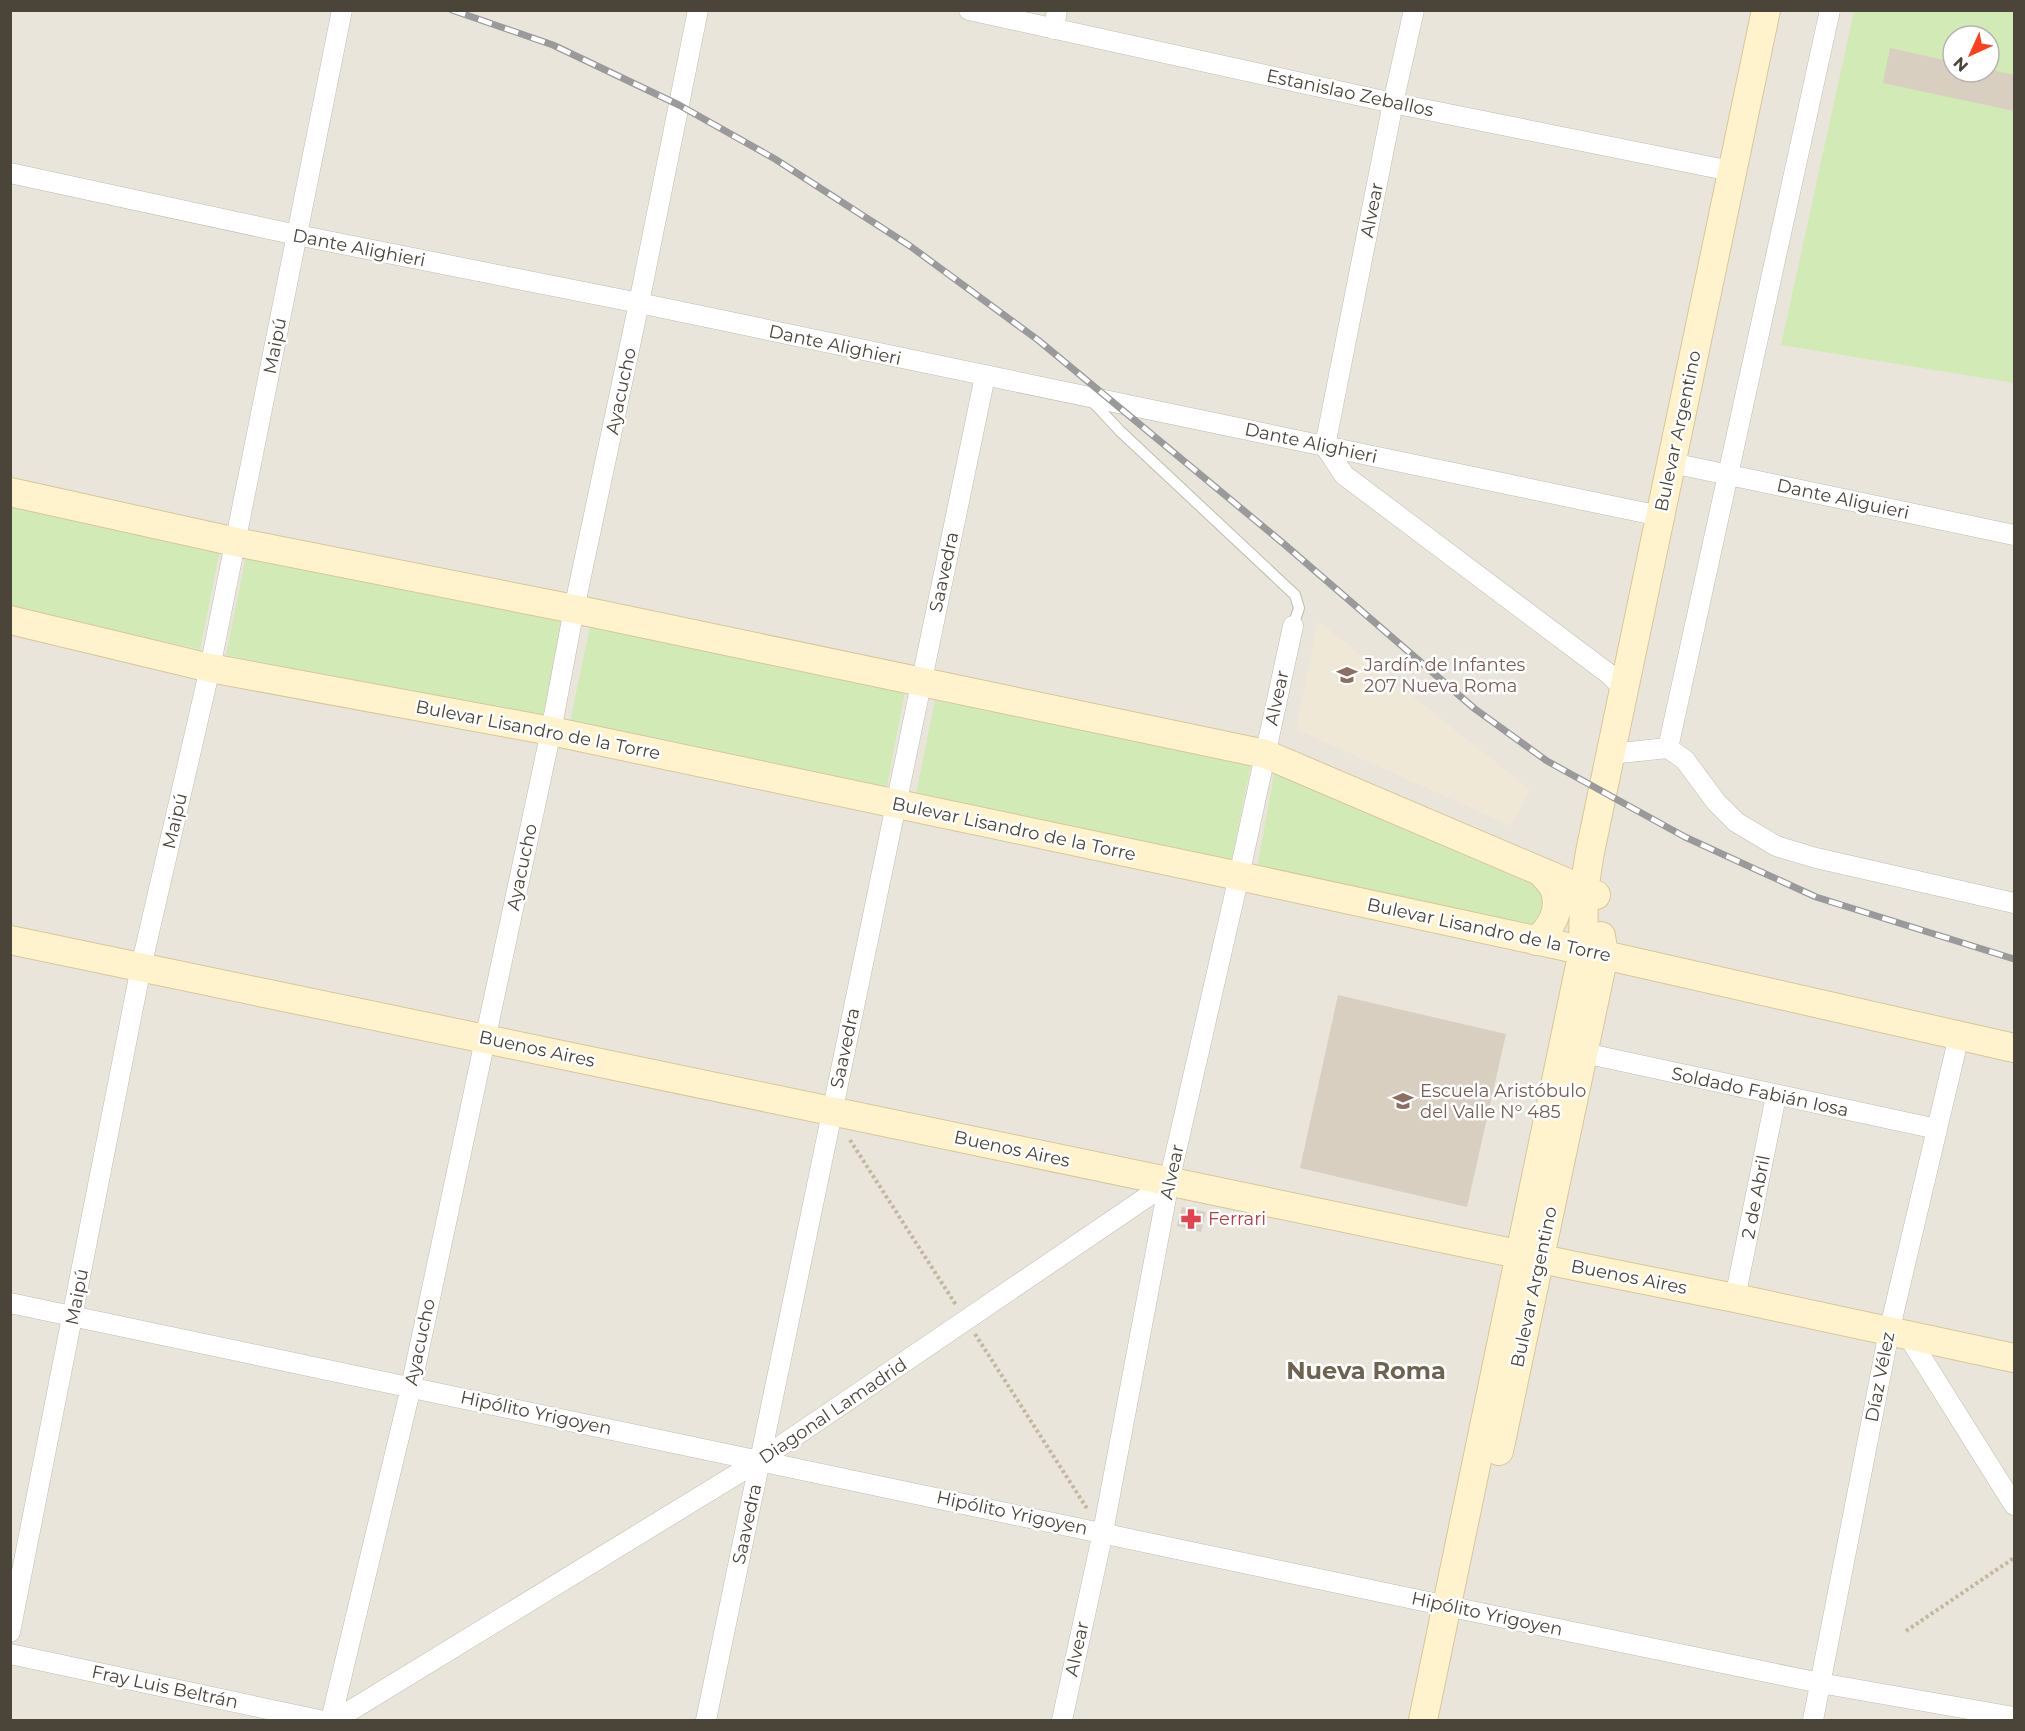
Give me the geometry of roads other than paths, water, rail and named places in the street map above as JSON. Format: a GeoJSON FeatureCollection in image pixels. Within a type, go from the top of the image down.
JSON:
{"type":"FeatureCollection","features":[{"type":"Feature","properties":{"kind":"main road","name":"Bulevar Argentino"},"geometry":{"type":"LineString","coordinates":[[1530,1257],[1584,1053],[1593,953],[1590,852],[1766,10]]}},
{"type":"Feature","properties":{"kind":"main road"},"geometry":{"type":"LineString","coordinates":[[10,492],[236,542],[574,609],[1265,754],[1590,892]]}},
{"type":"Feature","properties":{"kind":"main road","name":"Bulevar Lisandro de la Torre"},"geometry":{"type":"LineString","coordinates":[[10,620],[210,668],[551,731],[1239,876],[2014,1048]]}},
{"type":"Feature","properties":{"kind":"main road"},"geometry":{"type":"LineString","coordinates":[[1536,941],[1550,929],[1557,913],[1555,890],[1541,872]]}},
{"type":"Feature","properties":{"kind":"main road","name":"Buenos Aires"},"geometry":{"type":"LineString","coordinates":[[10,940],[2014,1358]]}},
{"type":"Feature","properties":{"kind":"main road","name":"Bulevar Argentino"},"geometry":{"type":"LineString","coordinates":[[1423,1720],[1456,1607],[1593,953]]}},
{"type":"Feature","properties":{"kind":"main road","name":"Bulevar Argentino"},"geometry":{"type":"LineString","coordinates":[[1442,1720],[1456,1607]]}},
{"type":"Feature","properties":{"kind":"street","name":"Maipú"},"geometry":{"type":"LineString","coordinates":[[10,1632],[141,967],[210,668],[342,10]]}},
{"type":"Feature","properties":{"kind":"street","name":"Ayacucho"},"geometry":{"type":"LineString","coordinates":[[333,1720],[411,1387],[551,731],[574,609],[698,10]]}},
{"type":"Feature","properties":{"kind":"street","name":"Alvear"},"geometry":{"type":"LineString","coordinates":[[1325,446],[1393,103],[1414,10]]}},
{"type":"Feature","properties":{"kind":"street"},"geometry":{"type":"LineString","coordinates":[[1668,748],[1830,10]]}},
{"type":"Feature","properties":{"kind":"street","name":"Estanislao Zeballos"},"geometry":{"type":"LineString","coordinates":[[976,11],[1056,20],[1393,103],[1731,171]]}},
{"type":"Feature","properties":{"kind":"street","name":"Dante Alighieri"},"geometry":{"type":"LineString","coordinates":[[10,173],[297,235],[639,303],[1660,516]]}},
{"type":"Feature","properties":{"kind":"street","name":"Saavedra"},"geometry":{"type":"LineString","coordinates":[[706,1720],[985,376]]}},
{"type":"Feature","properties":{"kind":"street"},"geometry":{"type":"LineString","coordinates":[[1325,446],[1344,475],[1609,674],[1624,689]]}},
{"type":"Feature","properties":{"kind":"street","name":"Dante Aliguieri"},"geometry":{"type":"LineString","coordinates":[[1672,463],[2014,535]]}},
{"type":"Feature","properties":{"kind":"street","name":"Alvear"},"geometry":{"type":"LineString","coordinates":[[1062,1720],[1103,1532],[1169,1182],[1293,626]]}},
{"type":"Feature","properties":{"kind":"street"},"geometry":{"type":"LineString","coordinates":[[1610,754],[1668,748],[1686,760],[1716,802],[1736,822],[1776,846],[1816,858],[2014,903]]}},
{"type":"Feature","properties":{"kind":"street","name":"Díaz Vélez"},"geometry":{"type":"LineString","coordinates":[[1813,1720],[1899,1334],[1937,1129],[1959,1036]]}},
{"type":"Feature","properties":{"kind":"street","name":"Soldado Fabián Iosa"},"geometry":{"type":"LineString","coordinates":[[1584,1053],[1937,1129]]}},
{"type":"Feature","properties":{"kind":"street","name":"2 de Abril"},"geometry":{"type":"LineString","coordinates":[[1735,1298],[1776,1096]]}},
{"type":"Feature","properties":{"kind":"street","name":"Diagonal Lamadrid"},"geometry":{"type":"LineString","coordinates":[[333,1720],[760,1460],[1169,1182]]}},
{"type":"Feature","properties":{"kind":"street","name":"Hipólito Yrigoyen"},"geometry":{"type":"LineString","coordinates":[[10,1303],[1820,1683],[2014,1717]]}},
{"type":"Feature","properties":{"kind":"street"},"geometry":{"type":"LineString","coordinates":[[1899,1334],[2014,1505]]}},
{"type":"Feature","properties":{"kind":"street","name":"Fray Luis Beltrán"},"geometry":{"type":"LineString","coordinates":[[10,1654],[319,1720]]}},
{"type":"Feature","properties":{"kind":"lane"},"geometry":{"type":"LineString","coordinates":[[1089,397],[1120,431],[1295,596],[1299,608],[1293,626]]}},
{"type":"Feature","properties":{"kind":"railway"},"geometry":{"type":"LineString","coordinates":[[452,10],[553,45],[679,105],[775,159],[910,246],[1038,340],[1284,544],[1475,709],[1547,761],[1685,837],[1816,897],[2014,959]]}},
{"type":"Feature","properties":{"kind":"place","name":"Jardín de Infantes 207 Nueva Roma"},"geometry":{"type":"Point","coordinates":[1347,675]}},
{"type":"Feature","properties":{"kind":"place","name":"Escuela Aristóbulo del Valle Nº 485"},"geometry":{"type":"Point","coordinates":[1403,1101]}},
{"type":"Feature","properties":{"kind":"place","name":"Ferrari"},"geometry":{"type":"Point","coordinates":[1191,1219]}},
{"type":"Feature","properties":{"kind":"district","name":"Nueva Roma"},"geometry":{"type":"Point","coordinates":[1366,1371]}}]}
